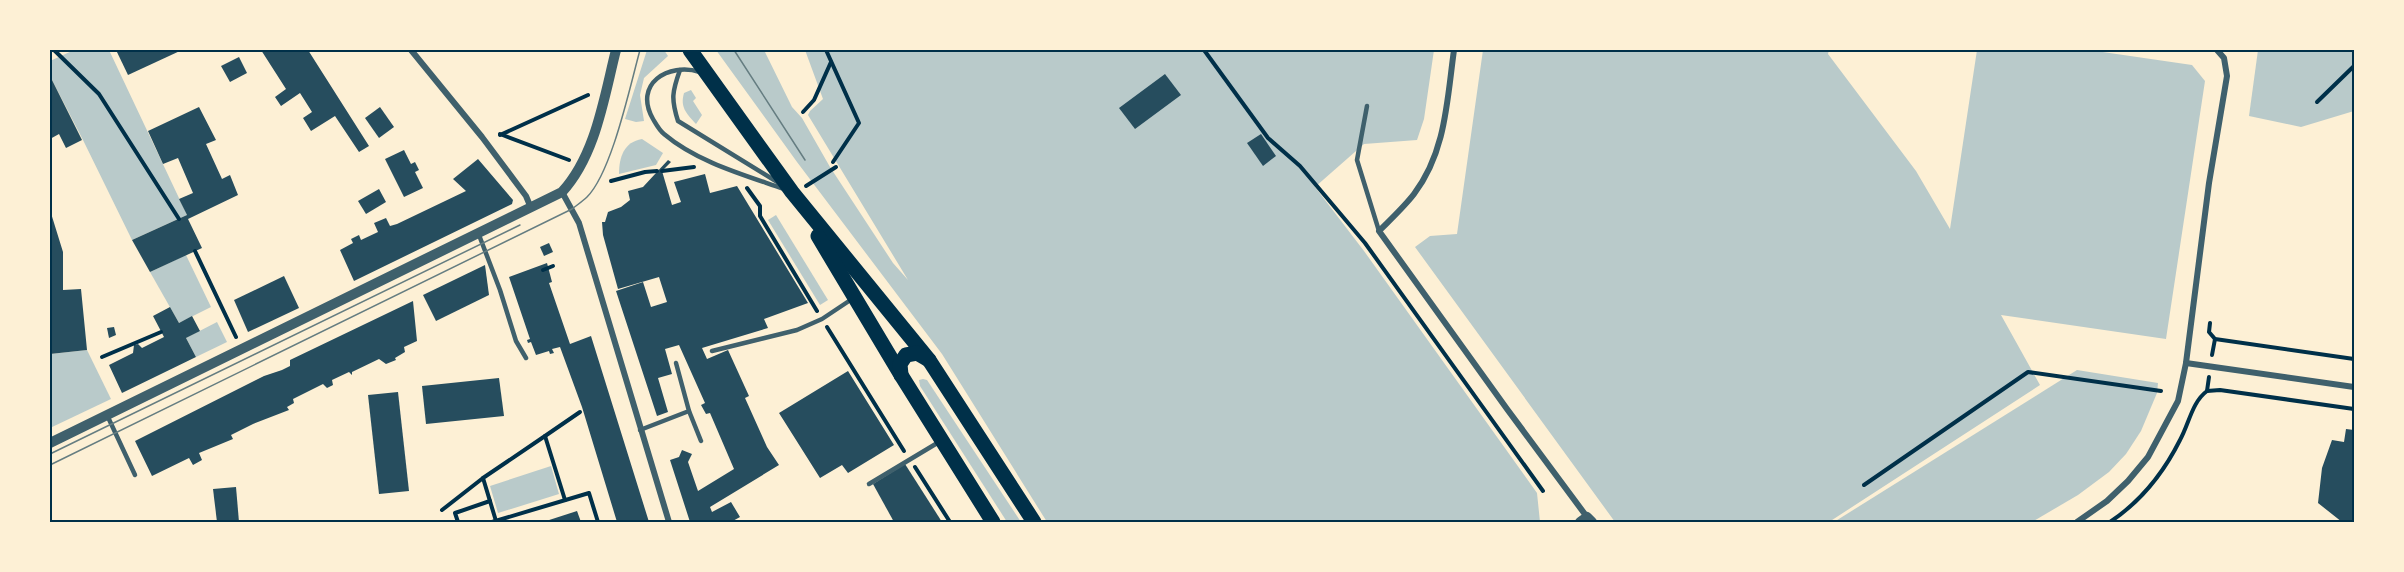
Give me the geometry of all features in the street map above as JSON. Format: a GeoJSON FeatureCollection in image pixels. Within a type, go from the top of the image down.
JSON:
{"type":"FeatureCollection","features":[{"type":"Feature","properties":{"kind":"main road"},"geometry":{"type":"LineString","coordinates":[[690,50],[792,192],[929,360],[1034,522]]}},
{"type":"Feature","properties":{"kind":"main road"},"geometry":{"type":"LineString","coordinates":[[792,192],[900,375],[993,522]]}},
{"type":"Feature","properties":{"kind":"main road"},"geometry":{"type":"LineString","coordinates":[[900,375],[900,364],[906,355],[916,353],[929,360]]}},
{"type":"Feature","properties":{"kind":"street"},"geometry":{"type":"LineString","coordinates":[[411,50],[482,137],[526,196],[532,209]]}},
{"type":"Feature","properties":{"kind":"street"},"geometry":{"type":"LineString","coordinates":[[50,443],[479,235],[562,192],[574,180],[589,148],[616,50]]}},
{"type":"Feature","properties":{"kind":"street"},"geometry":{"type":"LineString","coordinates":[[1454,50],[1445,124],[1433,162],[1414,195],[1379,231],[1586,521]]}},
{"type":"Feature","properties":{"kind":"street"},"geometry":{"type":"LineString","coordinates":[[2077,522],[2107,501],[2128,481],[2148,457],[2178,401],[2186,363],[2209,183],[2228,76],[2224,58],[2217,50]]}},
{"type":"Feature","properties":{"kind":"street"},"geometry":{"type":"LineString","coordinates":[[562,192],[578,220],[669,522]]}},
{"type":"Feature","properties":{"kind":"street"},"geometry":{"type":"LineString","coordinates":[[2186,363],[2355,387]]}},
{"type":"Feature","properties":{"kind":"lane"},"geometry":{"type":"LineString","coordinates":[[708,74],[689,68],[663,73],[652,82],[647,95],[650,113],[661,132],[682,147],[727,169],[792,192]]}},
{"type":"Feature","properties":{"kind":"lane"},"geometry":{"type":"LineString","coordinates":[[680,70],[672,102],[678,121],[792,192]]}},
{"type":"Feature","properties":{"kind":"lane"},"geometry":{"type":"LineString","coordinates":[[1367,106],[1357,160],[1379,231]]}},
{"type":"Feature","properties":{"kind":"lane"},"geometry":{"type":"LineString","coordinates":[[479,235],[501,290],[516,341],[526,358]]}},
{"type":"Feature","properties":{"kind":"lane"},"geometry":{"type":"LineString","coordinates":[[712,351],[797,330],[822,318],[854,297]]}},
{"type":"Feature","properties":{"kind":"lane"},"geometry":{"type":"LineString","coordinates":[[676,363],[689,411],[701,441]]}},
{"type":"Feature","properties":{"kind":"lane"},"geometry":{"type":"LineString","coordinates":[[640,430],[689,411]]}},
{"type":"Feature","properties":{"kind":"lane"},"geometry":{"type":"LineString","coordinates":[[107,415],[135,475]]}},
{"type":"Feature","properties":{"kind":"lane"},"geometry":{"type":"LineString","coordinates":[[869,484],[942,441]]}},
{"type":"Feature","properties":{"kind":"path"},"geometry":{"type":"LineString","coordinates":[[54,50],[99,94],[179,219]]}},
{"type":"Feature","properties":{"kind":"path"},"geometry":{"type":"LineString","coordinates":[[792,192],[815,182],[834,165],[859,123],[826,50]]}},
{"type":"Feature","properties":{"kind":"path"},"geometry":{"type":"LineString","coordinates":[[1204,50],[1268,138],[1300,166],[1365,243],[1543,491]]}},
{"type":"Feature","properties":{"kind":"path"},"geometry":{"type":"LineString","coordinates":[[803,112],[814,100],[831,61]]}},
{"type":"Feature","properties":{"kind":"path"},"geometry":{"type":"LineString","coordinates":[[2317,102],[2355,66]]}},
{"type":"Feature","properties":{"kind":"path"},"geometry":{"type":"LineString","coordinates":[[500,135],[588,95]]}},
{"type":"Feature","properties":{"kind":"path"},"geometry":{"type":"LineString","coordinates":[[491,131],[569,160]]}},
{"type":"Feature","properties":{"kind":"path"},"geometry":{"type":"LineString","coordinates":[[611,181],[657,171]]}},
{"type":"Feature","properties":{"kind":"path"},"geometry":{"type":"LineString","coordinates":[[195,251],[242,350]]}},
{"type":"Feature","properties":{"kind":"path"},"geometry":{"type":"LineString","coordinates":[[543,270],[553,266]]}},
{"type":"Feature","properties":{"kind":"path"},"geometry":{"type":"LineString","coordinates":[[2210,323],[2209,332],[2215,339],[2355,359]]}},
{"type":"Feature","properties":{"kind":"path"},"geometry":{"type":"LineString","coordinates":[[102,357],[161,332]]}},
{"type":"Feature","properties":{"kind":"path"},"geometry":{"type":"LineString","coordinates":[[1864,485],[2028,372],[2161,391]]}},
{"type":"Feature","properties":{"kind":"path"},"geometry":{"type":"LineString","coordinates":[[2110,522],[2135,502],[2154,481],[2180,440],[2197,401],[2207,391],[2220,390],[2355,409]]}},
{"type":"Feature","properties":{"kind":"path"},"geometry":{"type":"LineString","coordinates":[[442,510],[483,478],[580,412]]}},
{"type":"Feature","properties":{"kind":"path"},"geometry":{"type":"LineString","coordinates":[[545,436],[565,500]]}},
{"type":"Feature","properties":{"kind":"path"},"geometry":{"type":"LineString","coordinates":[[483,478],[494,522],[589,493],[598,522]]}},
{"type":"Feature","properties":{"kind":"path"},"geometry":{"type":"LineString","coordinates":[[458,522],[455,513],[490,501]]}},
{"type":"Feature","properties":{"kind":"shaded area"},"geometry":{"type":"Polygon","coordinates":[[[74,50],[109,50],[187,215],[132,240],[50,76],[50,61],[74,50]]]}},
{"type":"Feature","properties":{"kind":"shaded area"},"geometry":{"type":"Polygon","coordinates":[[[647,50],[664,50],[668,56],[644,78],[640,95],[644,121],[636,122],[625,119],[647,50]]]}},
{"type":"Feature","properties":{"kind":"shaded area"},"geometry":{"type":"Polygon","coordinates":[[[716,50],[764,50],[792,107],[802,118],[830,167],[893,263],[908,280],[808,115],[823,99],[805,50],[1434,50],[1424,119],[1417,140],[1364,144],[1315,187],[1364,251],[1537,493],[1540,522],[1047,522],[942,354],[797,162],[716,50]]]}},
{"type":"Feature","properties":{"kind":"shaded area"},"geometry":{"type":"Polygon","coordinates":[[[1483,50],[1829,50],[1828,54],[1916,171],[1950,229],[1977,50],[2089,50],[2192,65],[2205,81],[2166,339],[2001,315],[2040,385],[1829,522],[1615,522],[1415,247],[1430,236],[1457,234],[1483,50]]]}},
{"type":"Feature","properties":{"kind":"shaded area"},"geometry":{"type":"Polygon","coordinates":[[[2258,50],[2354,50],[2354,111],[2301,127],[2249,116],[2258,50]]]}},
{"type":"Feature","properties":{"kind":"shaded area"},"geometry":{"type":"Polygon","coordinates":[[[691,90],[696,98],[693,101],[702,115],[696,124],[683,106],[684,93],[691,90]]]}},
{"type":"Feature","properties":{"kind":"shaded area"},"geometry":{"type":"Polygon","coordinates":[[[642,139],[663,153],[656,165],[619,174],[624,151],[631,143],[642,139]]]}},
{"type":"Feature","properties":{"kind":"shaded area"},"geometry":{"type":"Polygon","coordinates":[[[776,215],[828,300],[820,305],[768,220],[776,215]]]}},
{"type":"Feature","properties":{"kind":"shaded area"},"geometry":{"type":"Polygon","coordinates":[[[186,255],[211,307],[179,323],[150,272],[186,255]]]}},
{"type":"Feature","properties":{"kind":"shaded area"},"geometry":{"type":"Polygon","coordinates":[[[217,322],[227,342],[196,357],[186,338],[217,322]]]}},
{"type":"Feature","properties":{"kind":"shaded area"},"geometry":{"type":"Polygon","coordinates":[[[87,350],[111,399],[50,428],[50,354],[87,350]]]}},
{"type":"Feature","properties":{"kind":"shaded area"},"geometry":{"type":"Polygon","coordinates":[[[2077,370],[2158,383],[2157,393],[2141,431],[2126,454],[2109,472],[2078,495],[2032,522],[1834,522],[2077,370]]]}},
{"type":"Feature","properties":{"kind":"shaded area"},"geometry":{"type":"Polygon","coordinates":[[[919,380],[927,380],[1021,522],[1007,522],[920,386],[919,380]]]}},
{"type":"Feature","properties":{"kind":"shaded area"},"geometry":{"type":"Polygon","coordinates":[[[551,466],[559,494],[498,513],[490,486],[551,466]]]}},
{"type":"Feature","properties":{"kind":"building"},"geometry":{"type":"Polygon","coordinates":[[[116,50],[182,50],[128,75],[116,50]]]}},
{"type":"Feature","properties":{"kind":"building"},"geometry":{"type":"Polygon","coordinates":[[[261,50],[308,50],[369,146],[359,152],[335,116],[311,131],[303,118],[312,112],[300,93],[281,106],[275,97],[286,89],[261,50]]]}},
{"type":"Feature","properties":{"kind":"building"},"geometry":{"type":"Polygon","coordinates":[[[239,57],[247,73],[230,82],[221,66],[239,57]]]}},
{"type":"Feature","properties":{"kind":"building"},"geometry":{"type":"Polygon","coordinates":[[[1165,74],[1181,95],[1135,129],[1119,108],[1165,74]]]}},
{"type":"Feature","properties":{"kind":"building"},"geometry":{"type":"Polygon","coordinates":[[[50,76],[82,140],[66,148],[59,134],[50,139],[50,76]]]}},
{"type":"Feature","properties":{"kind":"building"},"geometry":{"type":"Polygon","coordinates":[[[199,107],[216,140],[206,144],[222,179],[230,175],[238,195],[188,219],[202,248],[150,272],[132,240],[187,215],[179,199],[193,193],[178,158],[163,164],[148,131],[199,107]]]}},
{"type":"Feature","properties":{"kind":"building"},"geometry":{"type":"Polygon","coordinates":[[[380,107],[394,127],[379,138],[365,118],[380,107]]]}},
{"type":"Feature","properties":{"kind":"building"},"geometry":{"type":"Polygon","coordinates":[[[1261,134],[1276,156],[1263,166],[1247,143],[1261,134]]]}},
{"type":"Feature","properties":{"kind":"building"},"geometry":{"type":"Polygon","coordinates":[[[404,150],[411,164],[415,162],[419,170],[415,172],[423,188],[404,197],[385,159],[404,150]]]}},
{"type":"Feature","properties":{"kind":"building"},"geometry":{"type":"Polygon","coordinates":[[[478,159],[513,200],[512,204],[354,281],[340,250],[353,243],[351,239],[359,235],[361,240],[378,232],[374,223],[386,218],[390,226],[397,224],[466,191],[453,179],[478,159]]]}},
{"type":"Feature","properties":{"kind":"building"},"geometry":{"type":"Polygon","coordinates":[[[668,160],[671,162],[662,171],[672,205],[681,202],[674,182],[705,174],[710,193],[737,186],[808,303],[764,319],[768,328],[702,348],[707,359],[728,350],[749,396],[745,398],[767,447],[779,465],[710,507],[712,512],[731,502],[740,517],[731,522],[690,522],[670,460],[679,457],[682,450],[692,454],[688,462],[698,491],[734,469],[710,413],[706,414],[701,405],[705,403],[679,345],[665,349],[672,374],[658,378],[668,412],[657,416],[616,291],[643,282],[651,307],[667,302],[659,277],[618,289],[603,235],[602,222],[605,222],[608,212],[621,207],[630,200],[628,191],[643,187],[668,160]]]}},
{"type":"Feature","properties":{"kind":"building"},"geometry":{"type":"Polygon","coordinates":[[[379,189],[386,202],[366,214],[358,201],[379,189]]]}},
{"type":"Feature","properties":{"kind":"building"},"geometry":{"type":"Polygon","coordinates":[[[50,210],[63,252],[63,290],[81,289],[87,350],[50,354],[50,210]]]}},
{"type":"Feature","properties":{"kind":"building"},"geometry":{"type":"Polygon","coordinates":[[[549,243],[553,252],[544,256],[540,247],[549,243]]]}},
{"type":"Feature","properties":{"kind":"building"},"geometry":{"type":"Polygon","coordinates":[[[547,263],[552,282],[549,283],[570,344],[591,336],[649,522],[617,522],[582,407],[560,347],[552,349],[554,353],[550,354],[549,351],[536,355],[531,342],[528,343],[527,340],[530,339],[509,277],[547,263]]]}},
{"type":"Feature","properties":{"kind":"building"},"geometry":{"type":"Polygon","coordinates":[[[485,265],[489,295],[436,321],[423,295],[485,265]]]}},
{"type":"Feature","properties":{"kind":"building"},"geometry":{"type":"Polygon","coordinates":[[[284,276],[299,308],[248,332],[234,300],[284,276]]]}},
{"type":"Feature","properties":{"kind":"building"},"geometry":{"type":"Polygon","coordinates":[[[413,301],[417,341],[404,347],[405,352],[395,358],[396,360],[386,364],[379,359],[352,372],[352,375],[349,372],[332,380],[333,385],[327,388],[323,384],[293,399],[294,403],[287,407],[289,410],[253,424],[231,435],[233,439],[199,453],[202,460],[193,465],[189,458],[152,476],[135,441],[264,376],[290,366],[290,360],[413,301]]]}},
{"type":"Feature","properties":{"kind":"building"},"geometry":{"type":"Polygon","coordinates":[[[170,307],[179,323],[192,316],[200,331],[186,338],[196,357],[122,393],[109,365],[133,353],[134,345],[138,344],[142,348],[164,337],[153,316],[170,307]]]}},
{"type":"Feature","properties":{"kind":"building"},"geometry":{"type":"Polygon","coordinates":[[[114,327],[116,335],[109,338],[107,328],[114,327]]]}},
{"type":"Feature","properties":{"kind":"building"},"geometry":{"type":"Polygon","coordinates":[[[848,371],[894,445],[848,473],[842,465],[820,478],[779,413],[848,371]]]}},
{"type":"Feature","properties":{"kind":"building"},"geometry":{"type":"Polygon","coordinates":[[[499,378],[504,416],[426,424],[422,386],[499,378]]]}},
{"type":"Feature","properties":{"kind":"building"},"geometry":{"type":"Polygon","coordinates":[[[398,392],[409,491],[379,494],[368,395],[398,392]]]}},
{"type":"Feature","properties":{"kind":"building"},"geometry":{"type":"Polygon","coordinates":[[[2346,429],[2354,430],[2354,522],[2342,522],[2318,503],[2322,468],[2332,440],[2344,442],[2346,429]]]}},
{"type":"Feature","properties":{"kind":"building"},"geometry":{"type":"Polygon","coordinates":[[[905,464],[942,522],[894,522],[873,484],[905,464]]]}},
{"type":"Feature","properties":{"kind":"building"},"geometry":{"type":"Polygon","coordinates":[[[236,487],[239,522],[217,522],[213,489],[236,487]]]}},
{"type":"Feature","properties":{"kind":"building"},"geometry":{"type":"Polygon","coordinates":[[[577,511],[581,522],[543,522],[577,511]]]}},
{"type":"Feature","properties":{"kind":"tram line"},"geometry":{"type":"LineString","coordinates":[[50,465],[572,209],[587,197],[604,169],[619,128],[640,50]]}},
{"type":"Feature","properties":{"kind":"tram line"},"geometry":{"type":"LineString","coordinates":[[734,50],[805,160]]}},
{"type":"Feature","properties":{"kind":"tram line"},"geometry":{"type":"LineString","coordinates":[[50,454],[520,225]]}}]}
